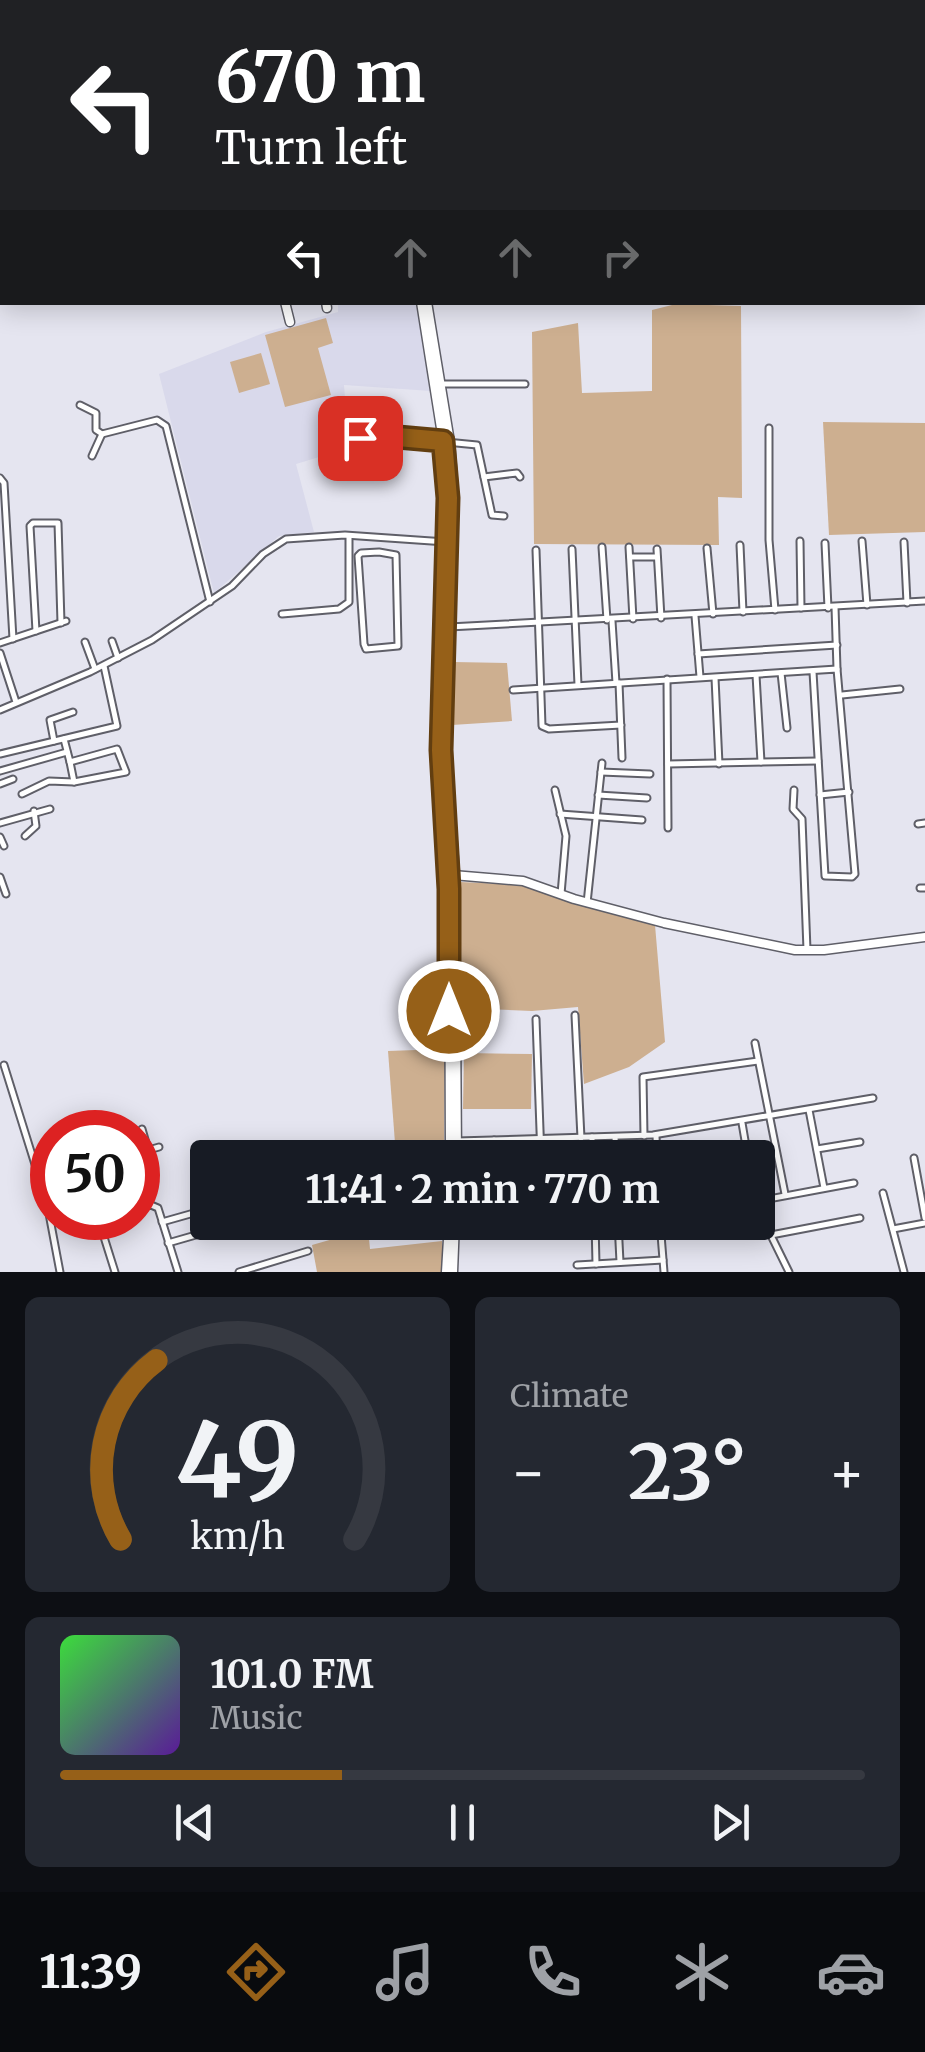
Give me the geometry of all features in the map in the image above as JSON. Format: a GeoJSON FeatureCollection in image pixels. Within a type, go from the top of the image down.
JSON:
{"type":"FeatureCollection","features":[{"type":"Feature","properties":{"kind":"main road"},"geometry":{"type":"LineString","coordinates":[[286,305],[290,322]]}},
{"type":"Feature","properties":{"kind":"main road"},"geometry":{"type":"LineString","coordinates":[[424,305],[447,441]]}},
{"type":"Feature","properties":{"kind":"main road"},"geometry":{"type":"LineString","coordinates":[[425,305],[441,384],[447,441],[449,542],[441,750],[451,875],[457,1140]]}},
{"type":"Feature","properties":{"kind":"main road"},"geometry":{"type":"LineString","coordinates":[[451,875],[523,880],[588,903],[781,948],[807,950],[925,937]]}},
{"type":"Feature","properties":{"kind":"main road"},"geometry":{"type":"LineString","coordinates":[[451,875],[453,1140]]}},
{"type":"Feature","properties":{"kind":"main road"},"geometry":{"type":"LineString","coordinates":[[450,1272],[451,1240]]}},
{"type":"Feature","properties":{"kind":"street"},"geometry":{"type":"LineString","coordinates":[[441,384],[525,384]]}},
{"type":"Feature","properties":{"kind":"street"},"geometry":{"type":"LineString","coordinates":[[80,405],[96,413],[96,430],[102,434],[157,420],[166,426],[210,602]]}},
{"type":"Feature","properties":{"kind":"street"},"geometry":{"type":"LineString","coordinates":[[769,428],[775,610]]}},
{"type":"Feature","properties":{"kind":"street"},"geometry":{"type":"LineString","coordinates":[[92,456],[102,434]]}},
{"type":"Feature","properties":{"kind":"street"},"geometry":{"type":"LineString","coordinates":[[360,450],[361,434],[477,445],[492,515],[504,516]]}},
{"type":"Feature","properties":{"kind":"street"},"geometry":{"type":"LineString","coordinates":[[484,477],[520,477]]}},
{"type":"Feature","properties":{"kind":"street"},"geometry":{"type":"LineString","coordinates":[[1,482],[13,639]]}},
{"type":"Feature","properties":{"kind":"street"},"geometry":{"type":"LineString","coordinates":[[0,643],[64,622],[58,523],[33,523],[36,631]]}},
{"type":"Feature","properties":{"kind":"street"},"geometry":{"type":"LineString","coordinates":[[282,614],[339,609],[349,602],[349,536]]}},
{"type":"Feature","properties":{"kind":"street"},"geometry":{"type":"LineString","coordinates":[[0,710],[118,658],[210,602],[278,542],[294,537],[349,536],[449,542]]}},
{"type":"Feature","properties":{"kind":"street"},"geometry":{"type":"LineString","coordinates":[[378,539],[379,552]]}},
{"type":"Feature","properties":{"kind":"street"},"geometry":{"type":"LineString","coordinates":[[862,540],[867,605]]}},
{"type":"Feature","properties":{"kind":"street"},"geometry":{"type":"LineString","coordinates":[[800,542],[801,609]]}},
{"type":"Feature","properties":{"kind":"street"},"geometry":{"type":"LineString","coordinates":[[904,542],[907,603]]}},
{"type":"Feature","properties":{"kind":"street"},"geometry":{"type":"LineString","coordinates":[[813,672],[825,876],[852,876],[855,874],[842,696],[824,544]]}},
{"type":"Feature","properties":{"kind":"street"},"geometry":{"type":"LineString","coordinates":[[740,545],[743,612]]}},
{"type":"Feature","properties":{"kind":"street"},"geometry":{"type":"LineString","coordinates":[[629,546],[633,619]]}},
{"type":"Feature","properties":{"kind":"street"},"geometry":{"type":"LineString","coordinates":[[602,547],[618,683],[622,758]]}},
{"type":"Feature","properties":{"kind":"street"},"geometry":{"type":"LineString","coordinates":[[707,548],[712,614]]}},
{"type":"Feature","properties":{"kind":"street"},"geometry":{"type":"LineString","coordinates":[[572,549],[578,685]]}},
{"type":"Feature","properties":{"kind":"street"},"geometry":{"type":"LineString","coordinates":[[657,549],[661,618]]}},
{"type":"Feature","properties":{"kind":"street"},"geometry":{"type":"LineString","coordinates":[[536,550],[542,726],[549,729],[621,725]]}},
{"type":"Feature","properties":{"kind":"street"},"geometry":{"type":"LineString","coordinates":[[379,552],[396,554],[398,646],[392,648],[366,648],[364,644],[358,556],[379,552]]}},
{"type":"Feature","properties":{"kind":"street"},"geometry":{"type":"LineString","coordinates":[[630,557],[658,557]]}},
{"type":"Feature","properties":{"kind":"street"},"geometry":{"type":"LineString","coordinates":[[446,627],[925,601]]}},
{"type":"Feature","properties":{"kind":"street"},"geometry":{"type":"LineString","coordinates":[[695,616],[700,678]]}},
{"type":"Feature","properties":{"kind":"street"},"geometry":{"type":"LineString","coordinates":[[112,641],[118,658]]}},
{"type":"Feature","properties":{"kind":"street"},"geometry":{"type":"LineString","coordinates":[[85,642],[96,669]]}},
{"type":"Feature","properties":{"kind":"street"},"geometry":{"type":"LineString","coordinates":[[698,654],[837,646]]}},
{"type":"Feature","properties":{"kind":"street"},"geometry":{"type":"LineString","coordinates":[[0,653],[16,703]]}},
{"type":"Feature","properties":{"kind":"street"},"geometry":{"type":"LineString","coordinates":[[0,754],[117,726],[104,665]]}},
{"type":"Feature","properties":{"kind":"street"},"geometry":{"type":"LineString","coordinates":[[514,690],[837,669]]}},
{"type":"Feature","properties":{"kind":"street"},"geometry":{"type":"LineString","coordinates":[[782,673],[787,728]]}},
{"type":"Feature","properties":{"kind":"street"},"geometry":{"type":"LineString","coordinates":[[756,675],[761,762]]}},
{"type":"Feature","properties":{"kind":"street"},"geometry":{"type":"LineString","coordinates":[[668,678],[668,828]]}},
{"type":"Feature","properties":{"kind":"street"},"geometry":{"type":"LineString","coordinates":[[715,678],[719,764]]}},
{"type":"Feature","properties":{"kind":"street"},"geometry":{"type":"LineString","coordinates":[[842,696],[900,689]]}},
{"type":"Feature","properties":{"kind":"street"},"geometry":{"type":"LineString","coordinates":[[54,741],[50,720],[73,712]]}},
{"type":"Feature","properties":{"kind":"street"},"geometry":{"type":"LineString","coordinates":[[64,739],[74,782]]}},
{"type":"Feature","properties":{"kind":"street"},"geometry":{"type":"LineString","coordinates":[[22,794],[49,781],[74,782],[126,772],[118,749],[70,762]]}},
{"type":"Feature","properties":{"kind":"street"},"geometry":{"type":"LineString","coordinates":[[0,771],[67,752]]}},
{"type":"Feature","properties":{"kind":"street"},"geometry":{"type":"LineString","coordinates":[[668,764],[818,760]]}},
{"type":"Feature","properties":{"kind":"street"},"geometry":{"type":"LineString","coordinates":[[588,903],[602,764]]}},
{"type":"Feature","properties":{"kind":"street"},"geometry":{"type":"LineString","coordinates":[[601,772],[650,774]]}},
{"type":"Feature","properties":{"kind":"street"},"geometry":{"type":"LineString","coordinates":[[0,784],[13,779]]}},
{"type":"Feature","properties":{"kind":"street"},"geometry":{"type":"LineString","coordinates":[[555,790],[566,836],[561,894]]}},
{"type":"Feature","properties":{"kind":"street"},"geometry":{"type":"LineString","coordinates":[[794,790],[794,809],[802,820],[807,950]]}},
{"type":"Feature","properties":{"kind":"street"},"geometry":{"type":"LineString","coordinates":[[820,794],[849,792]]}},
{"type":"Feature","properties":{"kind":"street"},"geometry":{"type":"LineString","coordinates":[[598,795],[647,798]]}},
{"type":"Feature","properties":{"kind":"street"},"geometry":{"type":"LineString","coordinates":[[0,823],[50,808]]}},
{"type":"Feature","properties":{"kind":"street"},"geometry":{"type":"LineString","coordinates":[[25,836],[36,826],[34,811]]}},
{"type":"Feature","properties":{"kind":"street"},"geometry":{"type":"LineString","coordinates":[[560,814],[642,820]]}},
{"type":"Feature","properties":{"kind":"street"},"geometry":{"type":"LineString","coordinates":[[0,837],[4,846]]}},
{"type":"Feature","properties":{"kind":"street"},"geometry":{"type":"LineString","coordinates":[[0,877],[6,894]]}},
{"type":"Feature","properties":{"kind":"street"},"geometry":{"type":"LineString","coordinates":[[576,1015],[581,1138]]}},
{"type":"Feature","properties":{"kind":"street"},"geometry":{"type":"LineString","coordinates":[[536,1019],[541,1139]]}},
{"type":"Feature","properties":{"kind":"street"},"geometry":{"type":"LineString","coordinates":[[754,1043],[785,1194]]}},
{"type":"Feature","properties":{"kind":"street"},"geometry":{"type":"LineString","coordinates":[[644,1136],[643,1077],[758,1061]]}},
{"type":"Feature","properties":{"kind":"street"},"geometry":{"type":"LineString","coordinates":[[4,1065],[48,1203],[60,1272]]}},
{"type":"Feature","properties":{"kind":"street"},"geometry":{"type":"LineString","coordinates":[[494,1140],[656,1135],[873,1098]]}},
{"type":"Feature","properties":{"kind":"street"},"geometry":{"type":"LineString","coordinates":[[810,1110],[824,1188]]}},
{"type":"Feature","properties":{"kind":"street"},"geometry":{"type":"LineString","coordinates":[[742,1123],[745,1140]]}},
{"type":"Feature","properties":{"kind":"street"},"geometry":{"type":"LineString","coordinates":[[656,1135],[656,1140]]}},
{"type":"Feature","properties":{"kind":"street"},"geometry":{"type":"LineString","coordinates":[[817,1149],[860,1142]]}},
{"type":"Feature","properties":{"kind":"street"},"geometry":{"type":"LineString","coordinates":[[892,1229],[925,1220],[914,1158]]}},
{"type":"Feature","properties":{"kind":"street"},"geometry":{"type":"LineString","coordinates":[[775,1197],[854,1183]]}},
{"type":"Feature","properties":{"kind":"street"},"geometry":{"type":"LineString","coordinates":[[883,1193],[904,1272]]}},
{"type":"Feature","properties":{"kind":"street"},"geometry":{"type":"LineString","coordinates":[[162,1222],[190,1213]]}},
{"type":"Feature","properties":{"kind":"street"},"geometry":{"type":"LineString","coordinates":[[160,1217],[178,1272]]}},
{"type":"Feature","properties":{"kind":"street"},"geometry":{"type":"LineString","coordinates":[[775,1234],[860,1218]]}},
{"type":"Feature","properties":{"kind":"street"},"geometry":{"type":"LineString","coordinates":[[168,1243],[190,1237]]}},
{"type":"Feature","properties":{"kind":"street"},"geometry":{"type":"LineString","coordinates":[[107,1240],[115,1272]]}},
{"type":"Feature","properties":{"kind":"street"},"geometry":{"type":"LineString","coordinates":[[595,1240],[596,1264]]}},
{"type":"Feature","properties":{"kind":"street"},"geometry":{"type":"LineString","coordinates":[[619,1240],[620,1262]]}},
{"type":"Feature","properties":{"kind":"street"},"geometry":{"type":"LineString","coordinates":[[661,1240],[664,1272]]}},
{"type":"Feature","properties":{"kind":"street"},"geometry":{"type":"LineString","coordinates":[[773,1240],[789,1272]]}},
{"type":"Feature","properties":{"kind":"street"},"geometry":{"type":"LineString","coordinates":[[239,1272],[308,1251]]}},
{"type":"Feature","properties":{"kind":"street"},"geometry":{"type":"LineString","coordinates":[[576,1265],[662,1260]]}},
{"type":"Feature","properties":{"kind":"shaded area"},"geometry":{"type":"Polygon","coordinates":[[[338,305],[416,305],[431,391],[344,385],[349,448],[296,464],[314,532],[279,536],[214,593],[159,374],[266,332],[338,312],[338,305]]]}},
{"type":"Feature","properties":{"kind":"shaded area"},"geometry":{"type":"Polygon","coordinates":[[[672,305],[741,306],[742,498],[718,497],[719,545],[534,544],[532,332],[578,323],[582,393],[652,391],[652,310],[672,305]]]}},
{"type":"Feature","properties":{"kind":"shaded area"},"geometry":{"type":"Polygon","coordinates":[[[326,318],[333,343],[318,348],[331,395],[285,407],[265,335],[326,318]]]}},
{"type":"Feature","properties":{"kind":"shaded area"},"geometry":{"type":"Polygon","coordinates":[[[261,353],[270,384],[239,393],[230,362],[261,353]]]}},
{"type":"Feature","properties":{"kind":"shaded area"},"geometry":{"type":"Polygon","coordinates":[[[823,422],[925,423],[925,532],[829,535],[823,422]]]}},
{"type":"Feature","properties":{"kind":"shaded area"},"geometry":{"type":"Polygon","coordinates":[[[454,662],[507,663],[512,721],[452,725],[454,662]]]}},
{"type":"Feature","properties":{"kind":"shaded area"},"geometry":{"type":"Polygon","coordinates":[[[460,882],[526,885],[655,925],[665,1042],[629,1067],[584,1084],[578,1007],[532,1011],[462,1008],[460,882]]]}},
{"type":"Feature","properties":{"kind":"shaded area"},"geometry":{"type":"Polygon","coordinates":[[[445,1049],[444,1140],[395,1140],[388,1051],[445,1049]]]}},
{"type":"Feature","properties":{"kind":"shaded area"},"geometry":{"type":"Polygon","coordinates":[[[464,1053],[532,1054],[531,1109],[463,1109],[464,1053]]]}},
{"type":"Feature","properties":{"kind":"shaded area"},"geometry":{"type":"Polygon","coordinates":[[[330,1240],[369,1240],[370,1249],[442,1241],[442,1272],[317,1272],[312,1245],[330,1240]]]}},
{"type":"Feature","properties":{"kind":"route"},"geometry":{"type":"LineString","coordinates":[[360,438],[364,434],[443,441],[448,498],[441,750],[449,889],[449,1011]]}}]}
